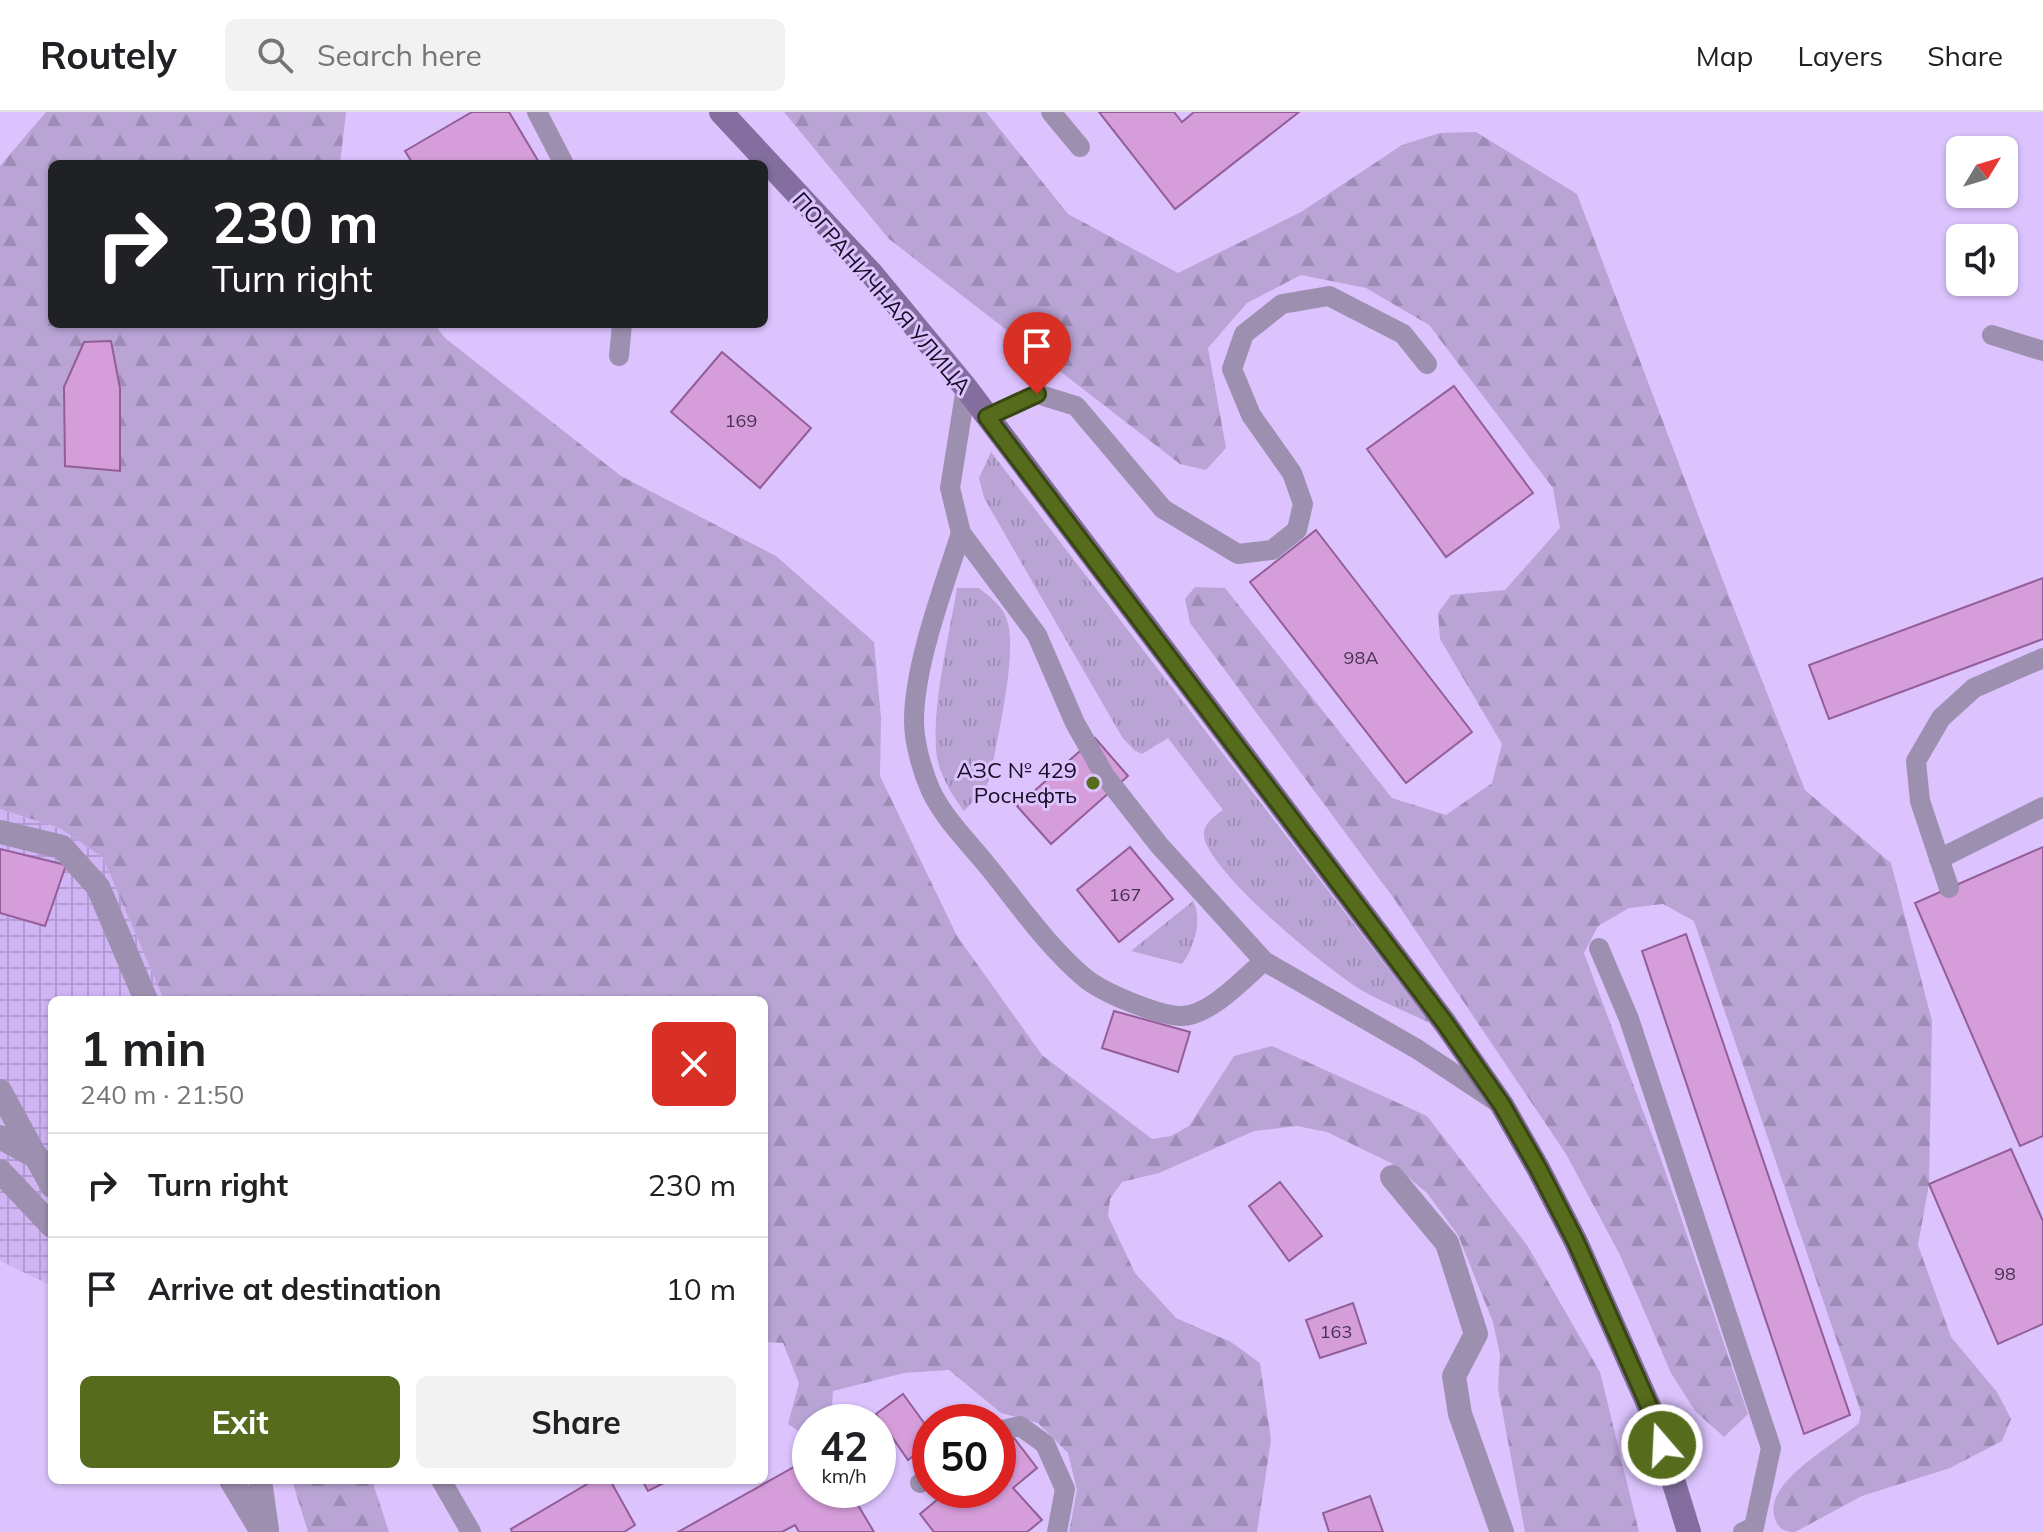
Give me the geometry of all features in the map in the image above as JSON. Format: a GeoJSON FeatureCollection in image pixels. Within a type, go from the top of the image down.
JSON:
{"type":"FeatureCollection","features":[{"type":"Feature","properties":{"kind":"main road","name":"ПОГРАНИЧНАЯ УЛИЦА"},"geometry":{"type":"LineString","coordinates":[[721,112],[766,160]]}},
{"type":"Feature","properties":{"kind":"main road","name":"ПОГРАНИЧНАЯ УЛИЦА"},"geometry":{"type":"LineString","coordinates":[[768,162],[871,273],[966,388],[1445,1023],[1502,1105],[1551,1192],[1653,1415],[1689,1532]]}},
{"type":"Feature","properties":{"kind":"street"},"geometry":{"type":"LineString","coordinates":[[0,832],[62,847],[98,887],[144,996]]}},
{"type":"Feature","properties":{"kind":"street"},"geometry":{"type":"LineString","coordinates":[[0,1091],[48,1178]]}},
{"type":"Feature","properties":{"kind":"street"},"geometry":{"type":"LineString","coordinates":[[0,1137],[38,1158]]}},
{"type":"Feature","properties":{"kind":"street"},"geometry":{"type":"LineString","coordinates":[[0,1171],[48,1222]]}},
{"type":"Feature","properties":{"kind":"street"},"geometry":{"type":"LineString","coordinates":[[1392,1177],[1447,1243],[1476,1334],[1454,1376],[1460,1414],[1502,1532]]}},
{"type":"Feature","properties":{"kind":"street"},"geometry":{"type":"LineString","coordinates":[[234,1484],[264,1532]]}},
{"type":"Feature","properties":{"kind":"street"},"geometry":{"type":"LineString","coordinates":[[260,1484],[264,1532]]}},
{"type":"Feature","properties":{"kind":"lane"},"geometry":{"type":"LineString","coordinates":[[537,112],[562,160]]}},
{"type":"Feature","properties":{"kind":"lane"},"geometry":{"type":"LineString","coordinates":[[1051,112],[1080,147]]}},
{"type":"Feature","properties":{"kind":"lane"},"geometry":{"type":"LineString","coordinates":[[987,417],[1037,394],[1076,406],[1163,509],[1238,554],[1272,550],[1297,530],[1303,504],[1292,473],[1251,415],[1232,369],[1244,334],[1282,304],[1329,296],[1403,334],[1427,364]]}},
{"type":"Feature","properties":{"kind":"lane"},"geometry":{"type":"LineString","coordinates":[[619,356],[622,328]]}},
{"type":"Feature","properties":{"kind":"lane"},"geometry":{"type":"LineString","coordinates":[[1992,335],[2043,351]]}},
{"type":"Feature","properties":{"kind":"lane"},"geometry":{"type":"LineString","coordinates":[[966,388],[950,488],[961,533],[1037,635],[1075,723],[1105,776],[1159,845],[1264,961],[1417,1049],[1502,1105]]}},
{"type":"Feature","properties":{"kind":"lane"},"geometry":{"type":"LineString","coordinates":[[961,533],[933,622],[919,682],[914,722],[921,761],[931,791],[947,816],[1037,929],[1076,969],[1086,979],[1130,1003],[1181,1016],[1208,1009],[1264,961]]}},
{"type":"Feature","properties":{"kind":"lane"},"geometry":{"type":"LineString","coordinates":[[1949,888],[1920,801],[1916,761],[1941,718],[1974,688],[2043,658]]}},
{"type":"Feature","properties":{"kind":"lane"},"geometry":{"type":"LineString","coordinates":[[1939,859],[2043,807]]}},
{"type":"Feature","properties":{"kind":"lane"},"geometry":{"type":"LineString","coordinates":[[1599,948],[1629,1019],[1771,1448],[1754,1527],[1743,1532]]}},
{"type":"Feature","properties":{"kind":"lane"},"geometry":{"type":"LineString","coordinates":[[1016,1427],[1020,1426],[1045,1444],[1065,1489],[1057,1532]]}},
{"type":"Feature","properties":{"kind":"lane"},"geometry":{"type":"LineString","coordinates":[[443,1484],[471,1532]]}},
{"type":"Feature","properties":{"kind":"shaded area"},"geometry":{"type":"Polygon","coordinates":[[[0,809],[60,828],[103,858],[162,996],[48,996],[48,1284],[0,1261],[0,809]]]}},
{"type":"Feature","properties":{"kind":"green space"},"geometry":{"type":"Polygon","coordinates":[[[46,112],[346,112],[340,160],[48,160],[48,328],[437,328],[445,338],[621,476],[776,556],[874,642],[881,718],[880,776],[957,936],[1042,1055],[1152,1139],[1171,1136],[1189,1126],[1234,1056],[1272,1046],[1427,1116],[1527,1245],[1600,1372],[1639,1532],[1525,1532],[1498,1388],[1500,1355],[1493,1322],[1458,1235],[1427,1193],[1391,1163],[1327,1132],[1297,1126],[1254,1131],[1159,1173],[1122,1182],[1110,1199],[1108,1216],[1135,1273],[1176,1318],[1231,1342],[1260,1363],[1271,1440],[1257,1532],[1069,1532],[1077,1490],[1068,1453],[1038,1423],[1016,1417],[1016,1404],[990,1404],[949,1370],[904,1373],[833,1391],[832,1404],[793,1404],[799,1383],[783,1343],[768,1342],[768,996],[162,996],[103,858],[60,828],[0,809],[0,166],[46,112]]]}},
{"type":"Feature","properties":{"kind":"green space"},"geometry":{"type":"Polygon","coordinates":[[[784,112],[986,112],[1068,214],[1178,273],[1301,212],[1402,145],[1440,133],[1476,132],[1577,194],[1805,790],[1891,863],[1932,1021],[1929,1184],[1918,1245],[1951,1337],[1997,1392],[2011,1419],[2002,1441],[1950,1468],[1862,1496],[1795,1532],[1781,1528],[1773,1507],[1778,1493],[1802,1466],[1859,1423],[1861,1412],[1694,921],[1663,904],[1629,908],[1598,926],[1584,953],[1662,1162],[1748,1414],[1724,1437],[1695,1411],[1671,1373],[1620,1255],[1566,1154],[1395,900],[1190,623],[1185,599],[1195,587],[1225,588],[1392,798],[1446,815],[1492,783],[1502,744],[1440,639],[1438,613],[1451,595],[1505,590],[1560,528],[1553,488],[1429,325],[1366,288],[1301,275],[1247,303],[1208,348],[1226,448],[1206,470],[1180,464],[889,239],[784,112]]]}},
{"type":"Feature","properties":{"kind":"green space"},"geometry":{"type":"Polygon","coordinates":[[[991,452],[1430,1023],[1347,981],[1271,918],[1223,869],[1209,849],[1204,833],[1208,822],[1223,810],[1168,738],[1142,754],[1122,737],[984,498],[979,478],[991,452]]]}},
{"type":"Feature","properties":{"kind":"green space"},"geometry":{"type":"Polygon","coordinates":[[[957,588],[979,588],[992,598],[1005,615],[1010,635],[1008,674],[991,775],[985,789],[964,811],[946,782],[936,749],[939,689],[957,588]]]}},
{"type":"Feature","properties":{"kind":"green space"},"geometry":{"type":"Polygon","coordinates":[[[1193,901],[1197,916],[1196,933],[1182,964],[1131,951],[1193,901]]]}},
{"type":"Feature","properties":{"kind":"green space"},"geometry":{"type":"Polygon","coordinates":[[[293,1484],[373,1484],[389,1532],[308,1532],[293,1484]]]}},
{"type":"Feature","properties":{"kind":"building"},"geometry":{"type":"Polygon","coordinates":[[[472,112],[509,112],[538,160],[411,160],[405,151],[472,112]]]}},
{"type":"Feature","properties":{"kind":"building"},"geometry":{"type":"Polygon","coordinates":[[[1099,112],[1174,112],[1182,122],[1194,112],[1299,112],[1175,209],[1099,112]]]}},
{"type":"Feature","properties":{"kind":"building"},"geometry":{"type":"Polygon","coordinates":[[[111,341],[120,388],[120,471],[65,466],[64,387],[84,342],[111,341]]]}},
{"type":"Feature","properties":{"kind":"building"},"geometry":{"type":"Polygon","coordinates":[[[722,352],[811,428],[760,488],[671,412],[722,352]]]}},
{"type":"Feature","properties":{"kind":"building"},"geometry":{"type":"Polygon","coordinates":[[[1454,386],[1533,493],[1446,557],[1367,449],[1454,386]]]}},
{"type":"Feature","properties":{"kind":"building"},"geometry":{"type":"Polygon","coordinates":[[[1316,530],[1472,732],[1406,783],[1250,582],[1316,530]]]}},
{"type":"Feature","properties":{"kind":"building"},"geometry":{"type":"Polygon","coordinates":[[[2043,578],[2043,639],[1829,719],[1809,665],[2043,578]]]}},
{"type":"Feature","properties":{"kind":"building"},"geometry":{"type":"Polygon","coordinates":[[[1095,738],[1128,776],[1051,844],[1017,806],[1095,738]]]}},
{"type":"Feature","properties":{"kind":"building"},"geometry":{"type":"Polygon","coordinates":[[[1130,847],[1173,899],[1119,942],[1077,890],[1130,847]]]}},
{"type":"Feature","properties":{"kind":"building"},"geometry":{"type":"Polygon","coordinates":[[[2043,847],[2043,1136],[2020,1146],[1915,903],[2043,847]]]}},
{"type":"Feature","properties":{"kind":"building"},"geometry":{"type":"Polygon","coordinates":[[[0,849],[66,865],[45,926],[0,913],[0,849]]]}},
{"type":"Feature","properties":{"kind":"building"},"geometry":{"type":"Polygon","coordinates":[[[1686,934],[1850,1415],[1804,1434],[1642,951],[1686,934]]]}},
{"type":"Feature","properties":{"kind":"building"},"geometry":{"type":"Polygon","coordinates":[[[1114,1011],[1190,1032],[1178,1072],[1102,1048],[1114,1011]]]}},
{"type":"Feature","properties":{"kind":"building"},"geometry":{"type":"Polygon","coordinates":[[[2011,1149],[2043,1221],[2043,1324],[1998,1344],[1929,1184],[2011,1149]]]}},
{"type":"Feature","properties":{"kind":"building"},"geometry":{"type":"Polygon","coordinates":[[[1280,1182],[1322,1236],[1289,1261],[1249,1206],[1280,1182]]]}},
{"type":"Feature","properties":{"kind":"building"},"geometry":{"type":"Polygon","coordinates":[[[1353,1303],[1366,1343],[1320,1358],[1306,1320],[1353,1303]]]}},
{"type":"Feature","properties":{"kind":"building"},"geometry":{"type":"Polygon","coordinates":[[[903,1394],[912,1406],[912,1457],[908,1460],[896,1443],[896,1404],[890,1404],[903,1394]]]}},
{"type":"Feature","properties":{"kind":"building"},"geometry":{"type":"Polygon","coordinates":[[[1016,1441],[1037,1468],[1016,1486],[1016,1441]]]}},
{"type":"Feature","properties":{"kind":"building"},"geometry":{"type":"Polygon","coordinates":[[[792,1468],[792,1508],[860,1508],[874,1532],[799,1532],[795,1525],[782,1532],[678,1532],[792,1468]]]}},
{"type":"Feature","properties":{"kind":"building"},"geometry":{"type":"Polygon","coordinates":[[[587,1484],[612,1484],[635,1525],[624,1532],[512,1532],[511,1529],[587,1484]]]}},
{"type":"Feature","properties":{"kind":"building"},"geometry":{"type":"Polygon","coordinates":[[[644,1484],[662,1484],[648,1491],[644,1484]]]}},
{"type":"Feature","properties":{"kind":"building"},"geometry":{"type":"Polygon","coordinates":[[[1016,1491],[1042,1520],[1027,1532],[934,1532],[920,1514],[927,1508],[1016,1508],[1016,1491]]]}},
{"type":"Feature","properties":{"kind":"building"},"geometry":{"type":"Polygon","coordinates":[[[1370,1496],[1383,1532],[1329,1532],[1323,1513],[1370,1496]]]}},
{"type":"Feature","properties":{"kind":"place","name":"АЗС № 429 Роснефть"},"geometry":{"type":"Point","coordinates":[1093,783]}},
{"type":"Feature","properties":{"kind":"route"},"geometry":{"type":"LineString","coordinates":[[1037,394],[987,417],[1445,1023],[1502,1105],[1576,1242],[1653,1415],[1662,1445]]}}]}
